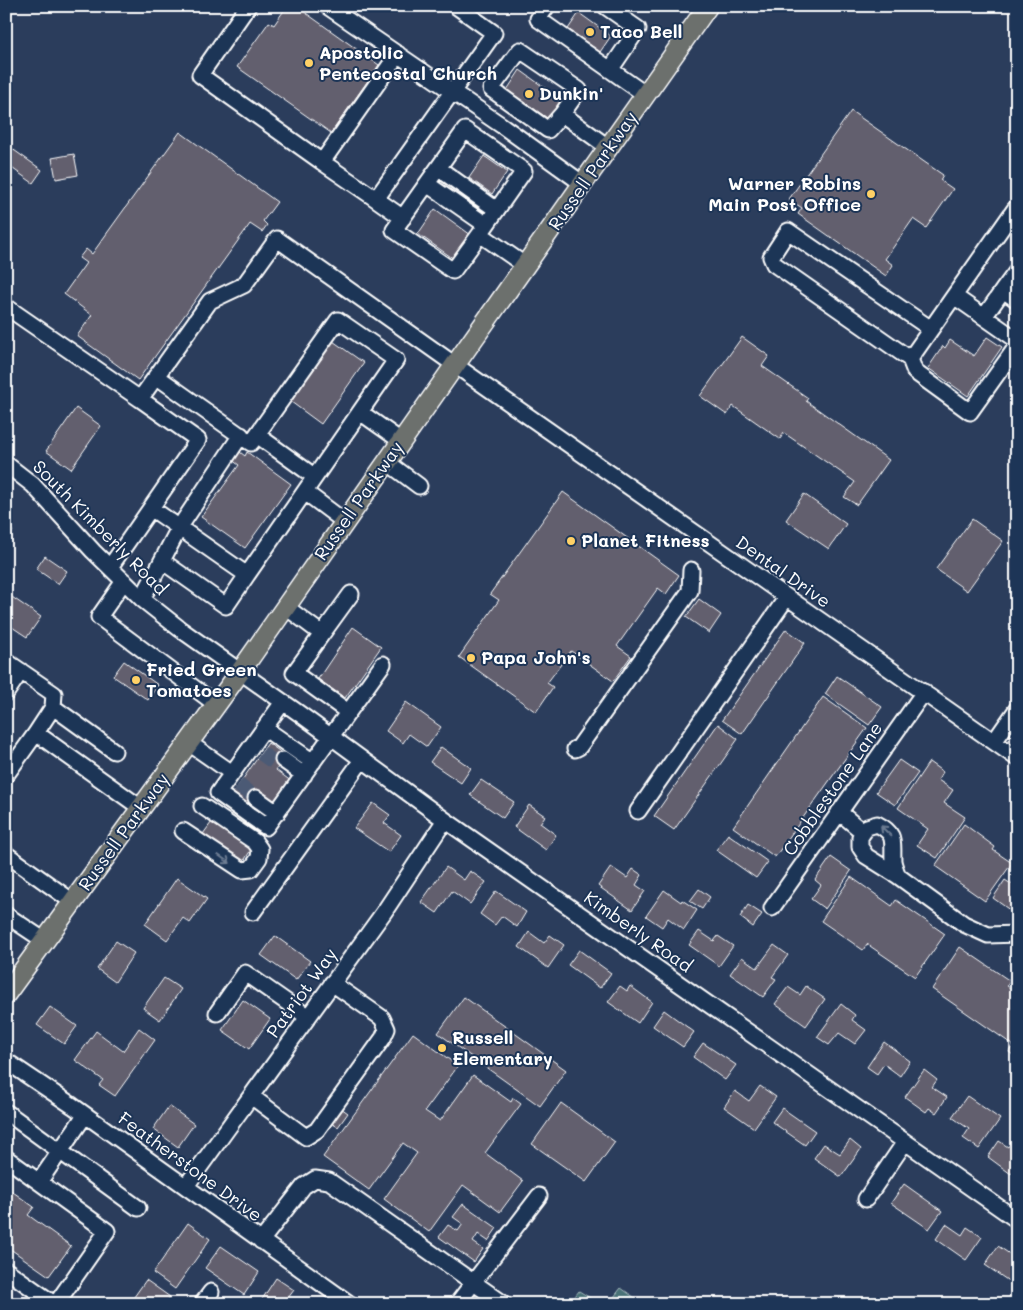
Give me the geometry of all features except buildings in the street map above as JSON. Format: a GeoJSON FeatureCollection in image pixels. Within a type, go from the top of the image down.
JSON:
{"type":"FeatureCollection","features":[{"type":"Feature","properties":{"kind":"main road","name":"Russell Parkway"},"geometry":{"type":"LineString","coordinates":[[9,983],[45,941],[217,705],[454,365],[646,95],[700,9]]}},
{"type":"Feature","properties":{"kind":"street"},"geometry":{"type":"LineString","coordinates":[[248,6],[200,75],[403,218]]}},
{"type":"Feature","properties":{"kind":"street"},"geometry":{"type":"LineString","coordinates":[[326,6],[584,184]]}},
{"type":"Feature","properties":{"kind":"street"},"geometry":{"type":"LineString","coordinates":[[376,199],[494,33],[456,6]]}},
{"type":"Feature","properties":{"kind":"street"},"geometry":{"type":"LineString","coordinates":[[548,6],[538,19],[646,95]]}},
{"type":"Feature","properties":{"kind":"street"},"geometry":{"type":"LineString","coordinates":[[606,6],[638,29],[610,70]]}},
{"type":"Feature","properties":{"kind":"street"},"geometry":{"type":"LineString","coordinates":[[520,50],[579,90],[562,114],[548,130],[491,89],[520,50]]}},
{"type":"Feature","properties":{"kind":"street"},"geometry":{"type":"LineString","coordinates":[[322,162],[398,54]]}},
{"type":"Feature","properties":{"kind":"street"},"geometry":{"type":"LineString","coordinates":[[562,114],[609,148]]}},
{"type":"Feature","properties":{"kind":"street"},"geometry":{"type":"LineString","coordinates":[[524,171],[466,130],[394,230],[453,272],[524,171],[541,125]]}},
{"type":"Feature","properties":{"kind":"street"},"geometry":{"type":"LineString","coordinates":[[438,168],[497,210]]}},
{"type":"Feature","properties":{"kind":"street"},"geometry":{"type":"LineString","coordinates":[[427,184],[526,266]]}},
{"type":"Feature","properties":{"kind":"street"},"geometry":{"type":"LineString","coordinates":[[910,359],[1015,209]]}},
{"type":"Feature","properties":{"kind":"street"},"geometry":{"type":"LineString","coordinates":[[931,329],[788,231],[771,257],[774,264],[910,359],[915,372],[970,412],[1017,346]]}},
{"type":"Feature","properties":{"kind":"street","name":"Dental Drive"},"geometry":{"type":"LineString","coordinates":[[156,376],[210,300],[244,285],[278,239],[454,365],[1017,758]]}},
{"type":"Feature","properties":{"kind":"street"},"geometry":{"type":"LineString","coordinates":[[984,317],[1017,271]]}},
{"type":"Feature","properties":{"kind":"street"},"geometry":{"type":"LineString","coordinates":[[1003,290],[1017,300]]}},
{"type":"Feature","properties":{"kind":"street"},"geometry":{"type":"LineString","coordinates":[[954,296],[1017,340]]}},
{"type":"Feature","properties":{"kind":"street"},"geometry":{"type":"LineString","coordinates":[[6,308],[198,440],[110,568]]}},
{"type":"Feature","properties":{"kind":"street"},"geometry":{"type":"LineString","coordinates":[[140,399],[156,376],[252,443],[338,320],[396,360],[226,606],[162,561]]}},
{"type":"Feature","properties":{"kind":"street"},"geometry":{"type":"LineString","coordinates":[[360,412],[401,441]]}},
{"type":"Feature","properties":{"kind":"street"},"geometry":{"type":"LineString","coordinates":[[142,599],[179,528],[241,435]]}},
{"type":"Feature","properties":{"kind":"street"},"geometry":{"type":"LineString","coordinates":[[257,435],[315,477]]}},
{"type":"Feature","properties":{"kind":"street"},"geometry":{"type":"LineString","coordinates":[[387,462],[419,486]]}},
{"type":"Feature","properties":{"kind":"street","name":"South Kimberly Road"},"geometry":{"type":"LineString","coordinates":[[6,464],[33,485],[110,568],[142,599],[240,672]]}},
{"type":"Feature","properties":{"kind":"street"},"geometry":{"type":"LineString","coordinates":[[305,492],[345,522]]}},
{"type":"Feature","properties":{"kind":"street"},"geometry":{"type":"LineString","coordinates":[[151,508],[247,575]]}},
{"type":"Feature","properties":{"kind":"street"},"geometry":{"type":"LineString","coordinates":[[575,749],[579,747],[690,591],[691,570]]}},
{"type":"Feature","properties":{"kind":"street"},"geometry":{"type":"LineString","coordinates":[[124,581],[99,617],[217,705]]}},
{"type":"Feature","properties":{"kind":"street"},"geometry":{"type":"LineString","coordinates":[[348,712],[294,673],[351,594]]}},
{"type":"Feature","properties":{"kind":"street"},"geometry":{"type":"LineString","coordinates":[[638,811],[787,597]]}},
{"type":"Feature","properties":{"kind":"street"},"geometry":{"type":"LineString","coordinates":[[286,607],[322,634]]}},
{"type":"Feature","properties":{"kind":"street"},"geometry":{"type":"LineString","coordinates":[[6,661],[54,694],[53,707],[6,775]]}},
{"type":"Feature","properties":{"kind":"street"},"geometry":{"type":"LineString","coordinates":[[189,743],[229,784],[266,827],[383,664]]}},
{"type":"Feature","properties":{"kind":"street"},"geometry":{"type":"LineString","coordinates":[[6,693],[21,671]]}},
{"type":"Feature","properties":{"kind":"street","name":"Kimberly Road"},"geometry":{"type":"LineString","coordinates":[[240,672],[445,820],[1017,1220]]}},
{"type":"Feature","properties":{"kind":"street","name":"Cobblestone Lane"},"geometry":{"type":"LineString","coordinates":[[772,908],[924,692]]}},
{"type":"Feature","properties":{"kind":"street"},"geometry":{"type":"LineString","coordinates":[[183,831],[242,870],[251,869],[259,858],[260,849],[255,842],[203,804],[229,784],[258,747],[264,728],[283,702]]}},
{"type":"Feature","properties":{"kind":"street"},"geometry":{"type":"LineString","coordinates":[[53,707],[114,751]]}},
{"type":"Feature","properties":{"kind":"street"},"geometry":{"type":"LineString","coordinates":[[994,742],[1017,709]]}},
{"type":"Feature","properties":{"kind":"street"},"geometry":{"type":"LineString","coordinates":[[264,728],[313,762]]}},
{"type":"Feature","properties":{"kind":"street"},"geometry":{"type":"LineString","coordinates":[[36,733],[141,808]]}},
{"type":"Feature","properties":{"kind":"street"},"geometry":{"type":"LineString","coordinates":[[253,912],[362,760]]}},
{"type":"Feature","properties":{"kind":"street"},"geometry":{"type":"LineString","coordinates":[[281,763],[302,778]]}},
{"type":"Feature","properties":{"kind":"street"},"geometry":{"type":"LineString","coordinates":[[254,801],[275,816]]}},
{"type":"Feature","properties":{"kind":"street"},"geometry":{"type":"LineString","coordinates":[[839,812],[863,832]]}},
{"type":"Feature","properties":{"kind":"street","name":"Patriot Way"},"geometry":{"type":"LineString","coordinates":[[186,1186],[384,912],[445,820]]}},
{"type":"Feature","properties":{"kind":"street"},"geometry":{"type":"LineString","coordinates":[[898,876],[894,864],[893,839],[887,829],[877,824],[867,827],[860,837],[860,848],[866,856],[898,876],[964,924],[988,935],[1017,934]]}},
{"type":"Feature","properties":{"kind":"street"},"geometry":{"type":"LineString","coordinates":[[6,854],[73,902]]}},
{"type":"Feature","properties":{"kind":"street"},"geometry":{"type":"LineString","coordinates":[[6,914],[45,941]]}},
{"type":"Feature","properties":{"kind":"street"},"geometry":{"type":"LineString","coordinates":[[218,1012],[245,973],[308,1016]]}},
{"type":"Feature","properties":{"kind":"street"},"geometry":{"type":"LineString","coordinates":[[251,1096],[306,1137],[317,1130],[383,1038],[387,1029],[382,1018],[332,984]]}},
{"type":"Feature","properties":{"kind":"street","name":"Featherstone Drive"},"geometry":{"type":"LineString","coordinates":[[6,1061],[186,1186],[261,1241],[329,1298],[350,1304]]}},
{"type":"Feature","properties":{"kind":"street"},"geometry":{"type":"LineString","coordinates":[[6,1112],[138,1208]]}},
{"type":"Feature","properties":{"kind":"street"},"geometry":{"type":"LineString","coordinates":[[39,1182],[85,1115]]}},
{"type":"Feature","properties":{"kind":"street"},"geometry":{"type":"LineString","coordinates":[[866,1199],[905,1142]]}},
{"type":"Feature","properties":{"kind":"street"},"geometry":{"type":"LineString","coordinates":[[6,1158],[107,1231],[54,1304],[6,1270]]}},
{"type":"Feature","properties":{"kind":"street"},"geometry":{"type":"LineString","coordinates":[[261,1241],[304,1186],[315,1179],[329,1181],[504,1304]]}},
{"type":"Feature","properties":{"kind":"street"},"geometry":{"type":"LineString","coordinates":[[457,1304],[539,1196]]}},
{"type":"Feature","properties":{"kind":"green space"},"geometry":{"type":"Polygon","coordinates":[[[621,1288],[638,1300],[636,1304],[613,1304],[610,1302],[621,1288]]]}},
{"type":"Feature","properties":{"kind":"green space"},"geometry":{"type":"Polygon","coordinates":[[[579,1291],[600,1304],[569,1304],[579,1291]]]}},
{"type":"Feature","properties":{"kind":"tunnel"},"geometry":{"type":"LineString","coordinates":[[261,753],[279,766]]}},
{"type":"Feature","properties":{"kind":"tunnel"},"geometry":{"type":"LineString","coordinates":[[238,785],[256,798]]}},
{"type":"Feature","properties":{"kind":"place","name":"Taco Bell"},"geometry":{"type":"Point","coordinates":[590,32]}},
{"type":"Feature","properties":{"kind":"place","name":"Apostolic Pentecostal Church"},"geometry":{"type":"Point","coordinates":[309,63]}},
{"type":"Feature","properties":{"kind":"place","name":"Dunkin'"},"geometry":{"type":"Point","coordinates":[529,94]}},
{"type":"Feature","properties":{"kind":"place","name":"Warner Robins Main Post Office"},"geometry":{"type":"Point","coordinates":[871,194]}},
{"type":"Feature","properties":{"kind":"place","name":"Planet Fitness"},"geometry":{"type":"Point","coordinates":[571,541]}},
{"type":"Feature","properties":{"kind":"place","name":"Papa John's"},"geometry":{"type":"Point","coordinates":[471,658]}},
{"type":"Feature","properties":{"kind":"place","name":"Fried Green Tomatoes"},"geometry":{"type":"Point","coordinates":[136,680]}},
{"type":"Feature","properties":{"kind":"place","name":"Russell Elementary"},"geometry":{"type":"Point","coordinates":[442,1048]}}]}
